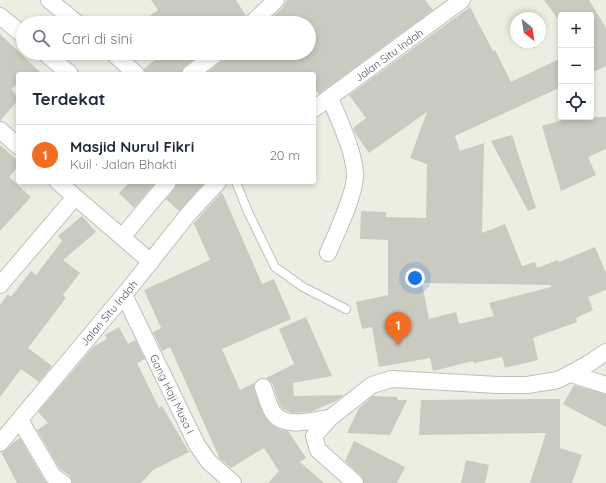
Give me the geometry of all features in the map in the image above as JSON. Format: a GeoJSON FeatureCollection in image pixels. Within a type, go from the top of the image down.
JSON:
{"type":"FeatureCollection","features":[{"type":"Feature","properties":{"kind":"street"},"geometry":{"type":"LineString","coordinates":[[49,0],[68,16]]}},
{"type":"Feature","properties":{"kind":"street"},"geometry":{"type":"LineString","coordinates":[[259,16],[276,0]]}},
{"type":"Feature","properties":{"kind":"street","name":"Jalan Situ Indah"},"geometry":{"type":"LineString","coordinates":[[316,108],[462,0]]}},
{"type":"Feature","properties":{"kind":"street"},"geometry":{"type":"LineString","coordinates":[[0,16],[16,29]]}},
{"type":"Feature","properties":{"kind":"street"},"geometry":{"type":"LineString","coordinates":[[53,60],[68,72]]}},
{"type":"Feature","properties":{"kind":"street"},"geometry":{"type":"LineString","coordinates":[[121,60],[134,72]]}},
{"type":"Feature","properties":{"kind":"street"},"geometry":{"type":"LineString","coordinates":[[193,72],[208,60]]}},
{"type":"Feature","properties":{"kind":"street"},"geometry":{"type":"LineString","coordinates":[[328,253],[350,198],[355,175],[351,155],[330,98]]}},
{"type":"Feature","properties":{"kind":"street"},"geometry":{"type":"LineString","coordinates":[[0,130],[16,144]]}},
{"type":"Feature","properties":{"kind":"street"},"geometry":{"type":"LineString","coordinates":[[60,184],[151,262]]}},
{"type":"Feature","properties":{"kind":"street"},"geometry":{"type":"LineString","coordinates":[[122,237],[166,184]]}},
{"type":"Feature","properties":{"kind":"street","name":"Jalan Situ Indah"},"geometry":{"type":"LineString","coordinates":[[0,443],[124,296],[190,212],[216,184]]}},
{"type":"Feature","properties":{"kind":"street"},"geometry":{"type":"LineString","coordinates":[[0,285],[75,197]]}},
{"type":"Feature","properties":{"kind":"street","name":"Gang Haji Musa I"},"geometry":{"type":"LineString","coordinates":[[124,296],[197,445],[209,462],[233,483]]}},
{"type":"Feature","properties":{"kind":"street"},"geometry":{"type":"LineString","coordinates":[[355,483],[318,450],[314,436],[330,418],[372,385],[392,379],[498,385],[519,385],[558,380],[571,374],[606,352]]}},
{"type":"Feature","properties":{"kind":"street"},"geometry":{"type":"LineString","coordinates":[[571,374],[606,385]]}},
{"type":"Feature","properties":{"kind":"street"},"geometry":{"type":"LineString","coordinates":[[263,387],[273,412],[282,420],[298,423],[330,418]]}},
{"type":"Feature","properties":{"kind":"street"},"geometry":{"type":"LineString","coordinates":[[20,420],[53,476],[63,483]]}},
{"type":"Feature","properties":{"kind":"lane"},"geometry":{"type":"LineString","coordinates":[[237,184],[248,212],[275,267],[286,276],[346,309]]}},
{"type":"Feature","properties":{"kind":"building"},"geometry":{"type":"Polygon","coordinates":[[[151,0],[236,0],[246,16],[149,16],[158,10],[151,0]]]}},
{"type":"Feature","properties":{"kind":"building"},"geometry":{"type":"Polygon","coordinates":[[[287,0],[425,0],[433,10],[319,94],[316,90],[316,72],[208,72],[223,60],[316,60],[316,16],[273,16],[283,7],[287,0]]]}},
{"type":"Feature","properties":{"kind":"building"},"geometry":{"type":"Polygon","coordinates":[[[544,0],[589,0],[606,28],[606,66],[594,72],[594,12],[558,12],[558,19],[544,0]]]}},
{"type":"Feature","properties":{"kind":"building"},"geometry":{"type":"Polygon","coordinates":[[[470,7],[493,51],[495,50],[511,82],[558,59],[558,88],[455,136],[460,151],[484,143],[482,233],[505,224],[522,266],[535,262],[537,268],[558,260],[559,262],[595,247],[606,273],[606,290],[588,297],[593,310],[576,318],[577,322],[533,338],[538,360],[505,368],[502,357],[474,363],[473,361],[433,371],[430,358],[379,367],[372,327],[362,329],[356,302],[388,295],[388,240],[360,239],[361,211],[386,212],[386,217],[426,218],[427,164],[410,158],[427,112],[369,153],[353,128],[366,118],[349,95],[470,7]],[[422,283],[429,319],[456,312],[459,324],[494,316],[489,303],[551,287],[551,285],[422,283]]]}},
{"type":"Feature","properties":{"kind":"building"},"geometry":{"type":"Polygon","coordinates":[[[0,34],[16,49],[16,60],[27,60],[40,72],[16,72],[16,85],[11,89],[16,95],[16,102],[0,121],[0,34]]]}},
{"type":"Feature","properties":{"kind":"building"},"geometry":{"type":"Polygon","coordinates":[[[155,60],[193,60],[184,67],[182,72],[145,72],[144,69],[155,60]]]}},
{"type":"Feature","properties":{"kind":"building"},"geometry":{"type":"Polygon","coordinates":[[[594,117],[606,117],[606,149],[588,157],[596,175],[561,191],[542,126],[562,120],[594,120],[594,117]]]}},
{"type":"Feature","properties":{"kind":"building"},"geometry":{"type":"Polygon","coordinates":[[[512,135],[536,208],[528,211],[491,141],[512,135]]]}},
{"type":"Feature","properties":{"kind":"building"},"geometry":{"type":"Polygon","coordinates":[[[0,145],[16,159],[16,168],[9,177],[31,197],[0,231],[0,145]]]}},
{"type":"Feature","properties":{"kind":"building"},"geometry":{"type":"Polygon","coordinates":[[[128,184],[154,184],[134,208],[119,193],[128,184]]]}},
{"type":"Feature","properties":{"kind":"building"},"geometry":{"type":"Polygon","coordinates":[[[176,184],[203,184],[179,211],[166,199],[176,184]]]}},
{"type":"Feature","properties":{"kind":"building"},"geometry":{"type":"Polygon","coordinates":[[[222,192],[262,284],[274,279],[291,319],[222,349],[240,390],[254,383],[254,390],[265,417],[272,425],[281,430],[288,431],[306,458],[300,462],[324,483],[268,483],[279,471],[264,448],[231,468],[220,459],[170,347],[162,351],[153,332],[161,328],[144,290],[210,260],[193,224],[222,192]]]}},
{"type":"Feature","properties":{"kind":"building"},"geometry":{"type":"Polygon","coordinates":[[[82,216],[96,232],[63,260],[80,273],[63,295],[66,298],[28,348],[52,366],[39,382],[21,369],[0,397],[0,305],[8,294],[11,297],[31,271],[36,275],[62,241],[58,236],[82,216]]]}},
{"type":"Feature","properties":{"kind":"building"},"geometry":{"type":"Polygon","coordinates":[[[306,317],[332,376],[293,383],[294,396],[344,395],[336,401],[310,412],[292,413],[280,406],[272,383],[266,378],[294,364],[279,329],[306,317]]]}},
{"type":"Feature","properties":{"kind":"building"},"geometry":{"type":"Polygon","coordinates":[[[119,327],[128,344],[136,340],[145,359],[137,363],[159,408],[162,406],[189,452],[153,470],[141,483],[72,483],[69,475],[60,469],[37,430],[48,423],[38,412],[93,347],[107,339],[105,335],[119,327]]]}},
{"type":"Feature","properties":{"kind":"building"},"geometry":{"type":"Polygon","coordinates":[[[574,385],[606,394],[606,427],[563,404],[574,385]]]}},
{"type":"Feature","properties":{"kind":"building"},"geometry":{"type":"Polygon","coordinates":[[[373,396],[397,397],[398,400],[407,400],[390,435],[347,433],[359,408],[373,396]]]}},
{"type":"Feature","properties":{"kind":"building"},"geometry":{"type":"Polygon","coordinates":[[[560,399],[560,448],[582,455],[572,483],[530,483],[546,433],[419,435],[421,400],[560,399]]]}},
{"type":"Feature","properties":{"kind":"building"},"geometry":{"type":"Polygon","coordinates":[[[20,438],[47,483],[17,483],[1,452],[20,438]]]}},
{"type":"Feature","properties":{"kind":"building"},"geometry":{"type":"Polygon","coordinates":[[[354,441],[405,467],[397,483],[364,483],[361,476],[345,461],[354,441]]]}},
{"type":"Feature","properties":{"kind":"building"},"geometry":{"type":"Polygon","coordinates":[[[466,460],[489,465],[485,483],[461,483],[466,460]]]}},
{"type":"Feature","properties":{"kind":"place","name":"Masjid Nurul Fikri"},"geometry":{"type":"Point","coordinates":[398,345]}}]}
